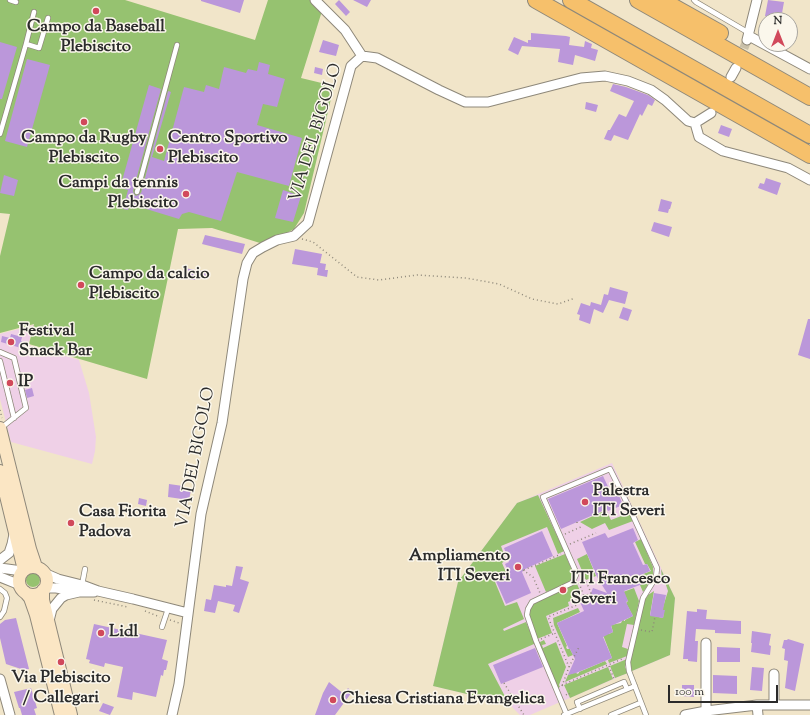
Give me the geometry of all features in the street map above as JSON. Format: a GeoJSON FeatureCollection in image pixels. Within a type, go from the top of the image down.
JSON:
{"type":"FeatureCollection","features":[{"type":"Feature","properties":{"kind":"highway"},"geometry":{"type":"LineString","coordinates":[[536,0],[810,155]]}},
{"type":"Feature","properties":{"kind":"highway"},"geometry":{"type":"LineString","coordinates":[[571,0],[810,135]]}},
{"type":"Feature","properties":{"kind":"highway"},"geometry":{"type":"LineString","coordinates":[[638,0],[810,97]]}},
{"type":"Feature","properties":{"kind":"highway"},"geometry":{"type":"LineString","coordinates":[[661,0],[810,84]]}},
{"type":"Feature","properties":{"kind":"main road"},"geometry":{"type":"LineString","coordinates":[[0,429],[30,550],[47,582],[44,589],[43,600],[71,715]]}},
{"type":"Feature","properties":{"kind":"main road"},"geometry":{"type":"LineString","coordinates":[[0,471],[23,571]]}},
{"type":"Feature","properties":{"kind":"main road"},"geometry":{"type":"LineString","coordinates":[[40,570],[32,567],[23,571],[19,578],[22,589],[32,603],[36,615],[61,715]]}},
{"type":"Feature","properties":{"kind":"main road"},"geometry":{"type":"LineString","coordinates":[[22,589],[34,594],[44,589]]}},
{"type":"Feature","properties":{"kind":"street"},"geometry":{"type":"LineString","coordinates":[[315,0],[345,30],[362,56]]}},
{"type":"Feature","properties":{"kind":"street"},"geometry":{"type":"LineString","coordinates":[[757,0],[748,36],[810,69]]}},
{"type":"Feature","properties":{"kind":"street","name":"VIA DEL BIGOLO"},"geometry":{"type":"LineString","coordinates":[[172,715],[179,684],[202,514],[222,422],[243,279],[247,263],[253,253],[262,247],[277,240],[294,236],[308,223],[351,66],[362,56],[376,58],[465,102],[488,102],[581,78],[604,76],[628,81],[651,90],[665,100],[688,121],[696,123]]}},
{"type":"Feature","properties":{"kind":"street"},"geometry":{"type":"LineString","coordinates":[[731,77],[736,68]]}},
{"type":"Feature","properties":{"kind":"street"},"geometry":{"type":"LineString","coordinates":[[711,113],[696,123],[699,137],[723,151],[788,168],[810,180]]}},
{"type":"Feature","properties":{"kind":"street"},"geometry":{"type":"LineString","coordinates":[[0,560],[9,553],[14,529]]}},
{"type":"Feature","properties":{"kind":"street"},"geometry":{"type":"LineString","coordinates":[[0,568],[23,571]]}},
{"type":"Feature","properties":{"kind":"street"},"geometry":{"type":"LineString","coordinates":[[40,570],[80,589]]}},
{"type":"Feature","properties":{"kind":"street"},"geometry":{"type":"LineString","coordinates":[[0,577],[22,589]]}},
{"type":"Feature","properties":{"kind":"street"},"geometry":{"type":"LineString","coordinates":[[44,589],[56,588],[98,591],[188,613]]}},
{"type":"Feature","properties":{"kind":"street"},"geometry":{"type":"LineString","coordinates":[[49,625],[52,609],[57,601],[80,589]]}},
{"type":"Feature","properties":{"kind":"street"},"geometry":{"type":"LineString","coordinates":[[706,643],[706,711]]}},
{"type":"Feature","properties":{"kind":"street"},"geometry":{"type":"LineString","coordinates":[[774,674],[774,705]]}},
{"type":"Feature","properties":{"kind":"street"},"geometry":{"type":"LineString","coordinates":[[0,679],[10,715]]}},
{"type":"Feature","properties":{"kind":"street"},"geometry":{"type":"LineString","coordinates":[[757,705],[758,715]]}},
{"type":"Feature","properties":{"kind":"street"},"geometry":{"type":"LineString","coordinates":[[685,715],[757,705],[810,705]]}},
{"type":"Feature","properties":{"kind":"lane"},"geometry":{"type":"LineString","coordinates":[[10,0],[16,2]]}},
{"type":"Feature","properties":{"kind":"lane"},"geometry":{"type":"LineString","coordinates":[[694,0],[748,36]]}},
{"type":"Feature","properties":{"kind":"lane"},"geometry":{"type":"LineString","coordinates":[[0,134],[34,12]]}},
{"type":"Feature","properties":{"kind":"lane"},"geometry":{"type":"LineString","coordinates":[[26,44],[39,48],[48,18]]}},
{"type":"Feature","properties":{"kind":"lane"},"geometry":{"type":"LineString","coordinates":[[137,192],[177,45]]}},
{"type":"Feature","properties":{"kind":"lane"},"geometry":{"type":"LineString","coordinates":[[0,352],[14,358],[26,408],[0,429]]}},
{"type":"Feature","properties":{"kind":"lane"},"geometry":{"type":"LineString","coordinates":[[0,361],[14,418]]}},
{"type":"Feature","properties":{"kind":"lane"},"geometry":{"type":"LineString","coordinates":[[635,686],[566,715],[536,642],[527,615],[528,609],[532,602],[572,583],[576,575],[543,497],[610,469],[657,568],[656,577],[643,598],[628,662],[629,671],[635,686],[640,703],[646,715]]}},
{"type":"Feature","properties":{"kind":"lane"},"geometry":{"type":"LineString","coordinates":[[80,589],[85,569]]}},
{"type":"Feature","properties":{"kind":"lane"},"geometry":{"type":"LineString","coordinates":[[0,589],[6,593],[7,598],[4,612],[0,617]]}},
{"type":"Feature","properties":{"kind":"lane"},"geometry":{"type":"LineString","coordinates":[[162,627],[168,609]]}},
{"type":"Feature","properties":{"kind":"lane"},"geometry":{"type":"LineString","coordinates":[[580,708],[577,702],[624,682],[627,689]]}},
{"type":"Feature","properties":{"kind":"lane"},"geometry":{"type":"LineString","coordinates":[[611,715],[640,703]]}},
{"type":"Feature","properties":{"kind":"path"},"geometry":{"type":"LineString","coordinates":[[294,236],[313,242],[357,277],[379,280],[417,275],[466,278],[499,284],[532,299],[558,304],[576,298]]}},
{"type":"Feature","properties":{"kind":"path"},"geometry":{"type":"LineString","coordinates":[[559,536],[583,526]]}},
{"type":"Feature","properties":{"kind":"path"},"geometry":{"type":"LineString","coordinates":[[570,544],[596,533]]}},
{"type":"Feature","properties":{"kind":"path"},"geometry":{"type":"LineString","coordinates":[[541,597],[533,577],[523,570],[567,552]]}},
{"type":"Feature","properties":{"kind":"path"},"geometry":{"type":"LineString","coordinates":[[576,575],[584,596]]}},
{"type":"Feature","properties":{"kind":"path"},"geometry":{"type":"LineString","coordinates":[[569,667],[548,618],[577,605],[575,600],[590,593]]}},
{"type":"Feature","properties":{"kind":"path"},"geometry":{"type":"LineString","coordinates":[[91,600],[132,608]]}},
{"type":"Feature","properties":{"kind":"path"},"geometry":{"type":"LineString","coordinates":[[141,610],[160,617]]}},
{"type":"Feature","properties":{"kind":"path"},"geometry":{"type":"LineString","coordinates":[[636,628],[652,632],[655,617]]}},
{"type":"Feature","properties":{"kind":"path"},"geometry":{"type":"LineString","coordinates":[[536,642],[555,633]]}},
{"type":"Feature","properties":{"kind":"path"},"geometry":{"type":"LineString","coordinates":[[563,688],[562,685],[569,667],[579,647]]}},
{"type":"Feature","properties":{"kind":"path"},"geometry":{"type":"LineString","coordinates":[[562,685],[629,657]]}},
{"type":"Feature","properties":{"kind":"path"},"geometry":{"type":"LineString","coordinates":[[608,665],[614,679]]}},
{"type":"Feature","properties":{"kind":"path"},"geometry":{"type":"LineString","coordinates":[[504,683],[524,715]]}},
{"type":"Feature","properties":{"kind":"path"},"geometry":{"type":"LineString","coordinates":[[568,699],[566,694],[569,693],[571,698]]}},
{"type":"Feature","properties":{"kind":"shaded area"},"geometry":{"type":"Polygon","coordinates":[[[34,325],[28,345],[79,360],[89,393],[96,437],[92,464],[11,442],[0,399],[0,334],[34,325]]]}},
{"type":"Feature","properties":{"kind":"shaded area","name":"ITI Francesco Severi"},"geometry":{"type":"Polygon","coordinates":[[[612,463],[675,598],[670,655],[530,715],[520,715],[509,704],[433,686],[458,582],[517,503],[612,463]]]}},
{"type":"Feature","properties":{"kind":"green space","name":"Centro Sportivo Plebiscito"},"geometry":{"type":"Polygon","coordinates":[[[0,0],[125,0],[255,40],[268,0],[310,0],[322,11],[301,78],[334,86],[304,213],[294,229],[276,239],[260,243],[212,228],[178,229],[147,379],[29,344],[34,324],[0,333],[0,256],[10,214],[0,213],[0,0]]]}},
{"type":"Feature","properties":{"kind":"green space"},"geometry":{"type":"Polygon","coordinates":[[[538,495],[564,551],[558,554],[547,527],[501,546],[506,560],[502,563],[506,572],[493,577],[505,606],[517,602],[524,619],[503,629],[504,631],[526,622],[534,641],[534,644],[488,664],[509,704],[433,686],[458,582],[517,503],[538,495]]]}},
{"type":"Feature","properties":{"kind":"green space"},"geometry":{"type":"Polygon","coordinates":[[[606,510],[611,520],[629,513],[633,521],[609,530],[605,523],[592,529],[580,522],[606,510]]]}},
{"type":"Feature","properties":{"kind":"green space"},"geometry":{"type":"Polygon","coordinates":[[[641,539],[653,567],[653,576],[643,592],[640,585],[647,582],[643,574],[651,571],[647,564],[645,564],[635,542],[641,539]]]}},
{"type":"Feature","properties":{"kind":"green space"},"geometry":{"type":"Polygon","coordinates":[[[565,554],[572,570],[572,579],[566,584],[546,592],[535,566],[565,554]]]}},
{"type":"Feature","properties":{"kind":"green space"},"geometry":{"type":"Polygon","coordinates":[[[587,554],[596,576],[586,580],[577,559],[587,554]]]}},
{"type":"Feature","properties":{"kind":"green space"},"geometry":{"type":"Polygon","coordinates":[[[661,569],[675,598],[670,655],[632,671],[630,663],[643,603],[648,595],[654,591],[650,615],[663,618],[664,611],[658,609],[663,607],[668,591],[664,579],[662,579],[661,569]]]}},
{"type":"Feature","properties":{"kind":"green space"},"geometry":{"type":"Polygon","coordinates":[[[33,573],[38,575],[40,580],[38,585],[33,587],[28,585],[26,580],[28,575],[33,573]]]}},
{"type":"Feature","properties":{"kind":"green space"},"geometry":{"type":"Polygon","coordinates":[[[577,584],[581,593],[572,597],[573,600],[568,602],[569,606],[546,616],[552,633],[537,639],[529,615],[528,604],[532,606],[534,602],[539,599],[577,584]]]}},
{"type":"Feature","properties":{"kind":"green space"},"geometry":{"type":"Polygon","coordinates":[[[634,588],[639,601],[634,625],[627,624],[622,647],[628,649],[627,656],[609,663],[608,660],[612,658],[603,635],[606,628],[609,634],[613,632],[611,625],[621,623],[623,619],[625,621],[633,616],[626,603],[628,601],[623,592],[634,588]]]}},
{"type":"Feature","properties":{"kind":"green space"},"geometry":{"type":"Polygon","coordinates":[[[578,608],[580,612],[557,623],[567,649],[570,649],[573,655],[568,657],[554,625],[553,618],[578,608]]]}},
{"type":"Feature","properties":{"kind":"green space"},"geometry":{"type":"Polygon","coordinates":[[[544,640],[546,644],[542,645],[543,648],[556,642],[566,667],[559,685],[560,687],[558,688],[538,643],[544,640]]]}},
{"type":"Feature","properties":{"kind":"green space"},"geometry":{"type":"Polygon","coordinates":[[[627,659],[625,667],[628,673],[615,678],[610,666],[627,659]]]}},
{"type":"Feature","properties":{"kind":"green space"},"geometry":{"type":"Polygon","coordinates":[[[605,661],[607,664],[565,682],[568,675],[576,672],[577,674],[605,661]]]}},
{"type":"Feature","properties":{"kind":"green space"},"geometry":{"type":"Polygon","coordinates":[[[608,667],[613,679],[570,698],[564,685],[608,667]]]}},
{"type":"Feature","properties":{"kind":"building"},"geometry":{"type":"Polygon","coordinates":[[[201,0],[244,0],[240,13],[201,0]]]}},
{"type":"Feature","properties":{"kind":"building"},"geometry":{"type":"Polygon","coordinates":[[[339,0],[350,12],[346,16],[335,4],[339,0]]]}},
{"type":"Feature","properties":{"kind":"building"},"geometry":{"type":"Polygon","coordinates":[[[353,0],[371,0],[367,7],[353,0]]]}},
{"type":"Feature","properties":{"kind":"building"},"geometry":{"type":"Polygon","coordinates":[[[768,0],[784,2],[782,12],[766,12],[768,0]]]}},
{"type":"Feature","properties":{"kind":"building"},"geometry":{"type":"Polygon","coordinates":[[[531,33],[570,37],[569,45],[584,47],[585,41],[592,44],[591,48],[598,50],[595,61],[575,55],[573,65],[558,62],[560,49],[522,46],[518,55],[508,50],[514,37],[528,43],[528,40],[531,40],[531,33]]]}},
{"type":"Feature","properties":{"kind":"building"},"geometry":{"type":"Polygon","coordinates":[[[323,40],[339,45],[336,56],[319,52],[323,40]]]}},
{"type":"Feature","properties":{"kind":"building"},"geometry":{"type":"Polygon","coordinates":[[[0,42],[17,47],[2,99],[0,99],[0,42]]]}},
{"type":"Feature","properties":{"kind":"building"},"geometry":{"type":"Polygon","coordinates":[[[27,59],[50,65],[27,147],[5,141],[27,59]]]}},
{"type":"Feature","properties":{"kind":"building"},"geometry":{"type":"Polygon","coordinates":[[[259,62],[270,65],[268,74],[285,79],[277,107],[263,104],[257,125],[302,138],[289,186],[237,172],[221,221],[189,212],[182,214],[179,219],[130,204],[128,210],[123,209],[128,190],[120,188],[149,85],[161,89],[133,191],[136,196],[141,193],[168,91],[171,92],[152,157],[164,161],[184,87],[204,92],[206,85],[219,89],[224,67],[246,73],[248,69],[257,71],[259,62]]]}},
{"type":"Feature","properties":{"kind":"building"},"geometry":{"type":"Polygon","coordinates":[[[315,67],[323,69],[322,75],[314,73],[315,67]]]}},
{"type":"Feature","properties":{"kind":"building"},"geometry":{"type":"Polygon","coordinates":[[[613,84],[648,95],[655,100],[652,106],[648,104],[642,116],[640,114],[628,140],[614,135],[611,141],[604,139],[608,130],[610,130],[619,114],[626,117],[634,101],[610,91],[613,84]]]}},
{"type":"Feature","properties":{"kind":"building"},"geometry":{"type":"Polygon","coordinates":[[[586,102],[598,105],[596,112],[585,109],[586,102]]]}},
{"type":"Feature","properties":{"kind":"building"},"geometry":{"type":"Polygon","coordinates":[[[721,125],[732,129],[729,137],[718,133],[721,125]]]}},
{"type":"Feature","properties":{"kind":"building"},"geometry":{"type":"Polygon","coordinates":[[[4,175],[18,180],[14,196],[0,193],[4,175]]]}},
{"type":"Feature","properties":{"kind":"building"},"geometry":{"type":"Polygon","coordinates":[[[766,178],[781,183],[777,195],[758,188],[760,183],[764,184],[766,178]]]}},
{"type":"Feature","properties":{"kind":"building"},"geometry":{"type":"Polygon","coordinates":[[[283,190],[301,196],[293,222],[275,218],[283,190]]]}},
{"type":"Feature","properties":{"kind":"building"},"geometry":{"type":"Polygon","coordinates":[[[661,199],[672,202],[668,213],[658,211],[661,199]]]}},
{"type":"Feature","properties":{"kind":"building"},"geometry":{"type":"Polygon","coordinates":[[[654,222],[672,227],[669,237],[651,231],[654,222]]]}},
{"type":"Feature","properties":{"kind":"building"},"geometry":{"type":"Polygon","coordinates":[[[205,235],[245,244],[242,254],[202,244],[205,235]]]}},
{"type":"Feature","properties":{"kind":"building"},"geometry":{"type":"Polygon","coordinates":[[[295,249],[322,254],[320,263],[326,264],[325,270],[328,270],[327,277],[317,275],[318,268],[292,264],[295,249]]]}},
{"type":"Feature","properties":{"kind":"building"},"geometry":{"type":"Polygon","coordinates":[[[184,268],[209,272],[207,279],[196,275],[195,280],[188,279],[188,273],[184,271],[184,268]]]}},
{"type":"Feature","properties":{"kind":"building"},"geometry":{"type":"Polygon","coordinates":[[[610,287],[628,292],[625,304],[609,300],[603,313],[594,309],[590,324],[579,320],[580,315],[577,314],[581,303],[590,306],[591,302],[601,305],[604,294],[608,295],[610,287]]]}},
{"type":"Feature","properties":{"kind":"building"},"geometry":{"type":"Polygon","coordinates":[[[623,307],[632,310],[628,321],[619,318],[623,307]]]}},
{"type":"Feature","properties":{"kind":"building"},"geometry":{"type":"Polygon","coordinates":[[[808,319],[810,319],[810,359],[798,355],[808,319]]]}},
{"type":"Feature","properties":{"kind":"building"},"geometry":{"type":"Polygon","coordinates":[[[11,334],[22,337],[21,341],[23,342],[21,348],[1,342],[2,336],[10,338],[11,334]]]}},
{"type":"Feature","properties":{"kind":"building"},"geometry":{"type":"Polygon","coordinates":[[[32,388],[34,396],[27,398],[25,390],[32,388]]]}},
{"type":"Feature","properties":{"kind":"building","name":"Palestra ITI Severi"},"geometry":{"type":"Polygon","coordinates":[[[603,476],[611,493],[617,491],[623,505],[608,511],[607,509],[561,529],[548,499],[603,476]]]}},
{"type":"Feature","properties":{"kind":"building"},"geometry":{"type":"Polygon","coordinates":[[[169,484],[183,486],[183,488],[191,490],[189,500],[168,497],[169,484]]]}},
{"type":"Feature","properties":{"kind":"building"},"geometry":{"type":"Polygon","coordinates":[[[139,498],[147,500],[146,506],[138,504],[139,498]]]}},
{"type":"Feature","properties":{"kind":"building"},"geometry":{"type":"Polygon","coordinates":[[[633,528],[638,540],[633,543],[643,565],[647,564],[650,571],[643,574],[646,581],[645,583],[624,591],[628,601],[626,602],[633,616],[611,626],[613,632],[603,637],[612,658],[568,675],[575,659],[557,623],[584,611],[580,602],[589,598],[593,588],[607,593],[597,577],[582,542],[605,533],[608,538],[633,528]]]}},
{"type":"Feature","properties":{"kind":"building","name":"Ampliamento ITI Severi"},"geometry":{"type":"Polygon","coordinates":[[[542,531],[553,556],[523,570],[522,572],[531,593],[506,604],[495,579],[509,573],[505,564],[509,562],[504,548],[542,531]]]}},
{"type":"Feature","properties":{"kind":"building"},"geometry":{"type":"Polygon","coordinates":[[[236,566],[243,567],[240,579],[249,582],[239,613],[233,611],[235,605],[218,601],[215,613],[204,611],[206,599],[211,600],[214,585],[226,587],[226,585],[232,586],[236,566]]]}},
{"type":"Feature","properties":{"kind":"building"},"geometry":{"type":"Polygon","coordinates":[[[654,593],[666,595],[663,618],[650,616],[654,593]]]}},
{"type":"Feature","properties":{"kind":"building"},"geometry":{"type":"Polygon","coordinates":[[[697,609],[707,610],[706,619],[741,621],[741,634],[715,633],[715,630],[696,629],[695,641],[698,641],[697,662],[683,659],[687,611],[697,612],[697,609]]]}},
{"type":"Feature","properties":{"kind":"building"},"geometry":{"type":"Polygon","coordinates":[[[16,618],[29,669],[24,670],[6,664],[0,638],[0,624],[5,620],[16,618]]]}},
{"type":"Feature","properties":{"kind":"building"},"geometry":{"type":"Polygon","coordinates":[[[94,624],[167,640],[162,659],[168,661],[163,676],[161,675],[156,697],[133,692],[132,700],[117,697],[123,667],[105,663],[104,667],[89,663],[90,660],[86,659],[94,624]]]}},
{"type":"Feature","properties":{"kind":"building"},"geometry":{"type":"Polygon","coordinates":[[[752,631],[771,634],[769,645],[771,646],[770,655],[751,652],[752,631]]]}},
{"type":"Feature","properties":{"kind":"building"},"geometry":{"type":"Polygon","coordinates":[[[788,639],[804,644],[795,691],[785,688],[788,661],[784,660],[785,649],[782,648],[784,640],[788,639]]]}},
{"type":"Feature","properties":{"kind":"building"},"geometry":{"type":"Polygon","coordinates":[[[717,647],[740,648],[740,662],[717,662],[717,647]]]}},
{"type":"Feature","properties":{"kind":"building"},"geometry":{"type":"Polygon","coordinates":[[[535,648],[543,667],[501,684],[493,665],[535,648]]]}},
{"type":"Feature","properties":{"kind":"building"},"geometry":{"type":"Polygon","coordinates":[[[752,667],[764,668],[762,691],[750,690],[752,667]]]}},
{"type":"Feature","properties":{"kind":"building"},"geometry":{"type":"Polygon","coordinates":[[[713,675],[737,676],[737,694],[713,693],[713,675]]]}},
{"type":"Feature","properties":{"kind":"building","name":"Chiesa Cristiana Evangelica"},"geometry":{"type":"Polygon","coordinates":[[[329,682],[344,694],[348,688],[352,692],[335,715],[315,715],[323,693],[329,682]]]}},
{"type":"Feature","properties":{"kind":"building"},"geometry":{"type":"Polygon","coordinates":[[[682,685],[694,685],[694,697],[682,696],[682,685]]]}},
{"type":"Feature","properties":{"kind":"building"},"geometry":{"type":"Polygon","coordinates":[[[31,688],[37,708],[34,709],[36,715],[22,715],[14,692],[31,688]]]}},
{"type":"Feature","properties":{"kind":"building"},"geometry":{"type":"Polygon","coordinates":[[[103,703],[114,707],[110,715],[99,711],[103,703]]]}},
{"type":"Feature","properties":{"kind":"tunnel"},"geometry":{"type":"LineString","coordinates":[[739,61],[747,40]]}},
{"type":"Feature","properties":{"kind":"place","name":"Campo da Baseball Plebiscito"},"geometry":{"type":"Point","coordinates":[96,11]}},
{"type":"Feature","properties":{"kind":"place","name":"Campo da Rugby Plebiscito"},"geometry":{"type":"Point","coordinates":[84,122]}},
{"type":"Feature","properties":{"kind":"place","name":"Centro Sportivo Plebiscito"},"geometry":{"type":"Point","coordinates":[160,149]}},
{"type":"Feature","properties":{"kind":"place","name":"Campi da tennis Plebiscito"},"geometry":{"type":"Point","coordinates":[186,194]}},
{"type":"Feature","properties":{"kind":"place","name":"Campo da calcio Plebiscito"},"geometry":{"type":"Point","coordinates":[81,285]}},
{"type":"Feature","properties":{"kind":"place","name":"Festival Snack Bar"},"geometry":{"type":"Point","coordinates":[11,342]}},
{"type":"Feature","properties":{"kind":"place","name":"IP"},"geometry":{"type":"Point","coordinates":[10,383]}},
{"type":"Feature","properties":{"kind":"place","name":"Palestra ITI Severi"},"geometry":{"type":"Point","coordinates":[585,502]}},
{"type":"Feature","properties":{"kind":"place","name":"Casa Fiorita Padova"},"geometry":{"type":"Point","coordinates":[71,523]}},
{"type":"Feature","properties":{"kind":"place","name":"Ampliamento ITI Severi"},"geometry":{"type":"Point","coordinates":[518,567]}},
{"type":"Feature","properties":{"kind":"place","name":"ITI Francesco Severi"},"geometry":{"type":"Point","coordinates":[563,590]}},
{"type":"Feature","properties":{"kind":"place","name":"Lidl"},"geometry":{"type":"Point","coordinates":[101,633]}},
{"type":"Feature","properties":{"kind":"place","name":"Via Plebiscito / Callegari"},"geometry":{"type":"Point","coordinates":[61,662]}},
{"type":"Feature","properties":{"kind":"place","name":"Chiesa Cristiana Evangelica"},"geometry":{"type":"Point","coordinates":[333,700]}}]}
